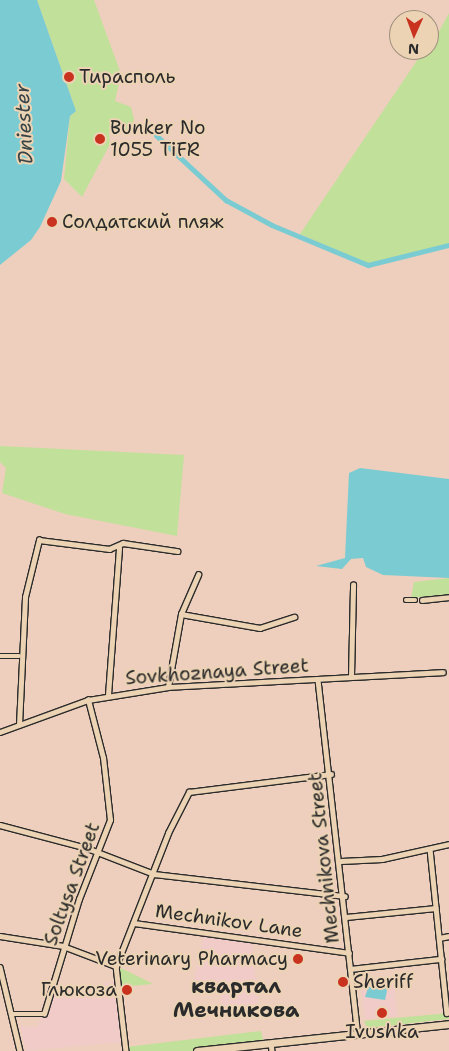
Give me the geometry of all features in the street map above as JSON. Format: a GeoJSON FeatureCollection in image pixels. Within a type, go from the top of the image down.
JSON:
{"type":"FeatureCollection","features":[{"type":"Feature","properties":{"kind":"main road"},"geometry":{"type":"LineString","coordinates":[[197,1051],[272,1047],[358,1034],[449,1024]]}},
{"type":"Feature","properties":{"kind":"street"},"geometry":{"type":"LineString","coordinates":[[19,725],[19,656],[25,597],[39,540],[119,548]]}},
{"type":"Feature","properties":{"kind":"street"},"geometry":{"type":"LineString","coordinates":[[108,695],[119,548],[124,543],[177,551]]}},
{"type":"Feature","properties":{"kind":"street"},"geometry":{"type":"LineString","coordinates":[[168,687],[182,614],[198,575]]}},
{"type":"Feature","properties":{"kind":"street"},"geometry":{"type":"LineString","coordinates":[[351,676],[353,585]]}},
{"type":"Feature","properties":{"kind":"street"},"geometry":{"type":"LineString","coordinates":[[422,600],[449,597]]}},
{"type":"Feature","properties":{"kind":"street"},"geometry":{"type":"LineString","coordinates":[[406,600],[415,600]]}},
{"type":"Feature","properties":{"kind":"street"},"geometry":{"type":"LineString","coordinates":[[182,614],[260,628],[294,618]]}},
{"type":"Feature","properties":{"kind":"street"},"geometry":{"type":"LineString","coordinates":[[0,656],[19,656]]}},
{"type":"Feature","properties":{"kind":"street","name":"Sovkhoznaya Street"},"geometry":{"type":"LineString","coordinates":[[0,732],[88,700],[108,695],[168,687],[443,672]]}},
{"type":"Feature","properties":{"kind":"street","name":"Mechnikova Street"},"geometry":{"type":"LineString","coordinates":[[318,680],[342,861],[350,968],[358,1034]]}},
{"type":"Feature","properties":{"kind":"street","name":"Soltysa Street"},"geometry":{"type":"LineString","coordinates":[[11,1014],[44,1014],[63,946],[99,852],[110,808],[88,700]]}},
{"type":"Feature","properties":{"kind":"street"},"geometry":{"type":"LineString","coordinates":[[126,1051],[116,966],[189,792],[331,774]]}},
{"type":"Feature","properties":{"kind":"street"},"geometry":{"type":"LineString","coordinates":[[0,825],[99,852],[154,874],[344,896]]}},
{"type":"Feature","properties":{"kind":"street"},"geometry":{"type":"LineString","coordinates":[[342,861],[430,849],[449,844]]}},
{"type":"Feature","properties":{"kind":"street"},"geometry":{"type":"LineString","coordinates":[[430,849],[447,1013]]}},
{"type":"Feature","properties":{"kind":"street"},"geometry":{"type":"LineString","coordinates":[[346,917],[436,908]]}},
{"type":"Feature","properties":{"kind":"street","name":"Mechnikov Lane"},"geometry":{"type":"LineString","coordinates":[[134,923],[349,953]]}},
{"type":"Feature","properties":{"kind":"street"},"geometry":{"type":"LineString","coordinates":[[0,936],[63,946],[116,966]]}},
{"type":"Feature","properties":{"kind":"street"},"geometry":{"type":"LineString","coordinates":[[439,938],[449,936]]}},
{"type":"Feature","properties":{"kind":"street"},"geometry":{"type":"LineString","coordinates":[[350,968],[441,958]]}},
{"type":"Feature","properties":{"kind":"street"},"geometry":{"type":"LineString","coordinates":[[0,967],[20,1051]]}},
{"type":"Feature","properties":{"kind":"shaded area"},"geometry":{"type":"Polygon","coordinates":[[[204,934],[252,941],[258,1004],[222,1007],[219,989],[194,980],[204,934]]]}},
{"type":"Feature","properties":{"kind":"shaded area"},"geometry":{"type":"Polygon","coordinates":[[[384,978],[394,986],[397,1016],[365,1019],[360,981],[384,978]]]}},
{"type":"Feature","properties":{"kind":"shaded area"},"geometry":{"type":"Polygon","coordinates":[[[115,982],[122,1042],[26,1051],[20,1026],[37,1027],[54,991],[115,982]]]}},
{"type":"Feature","properties":{"kind":"green space"},"geometry":{"type":"Polygon","coordinates":[[[37,0],[94,0],[121,74],[115,101],[131,107],[134,120],[126,133],[109,131],[110,144],[82,197],[64,179],[70,116],[76,111],[37,0]]]}},
{"type":"Feature","properties":{"kind":"green space"},"geometry":{"type":"Polygon","coordinates":[[[449,13],[449,245],[368,265],[300,234],[417,60],[439,60],[439,32],[449,13]]]}},
{"type":"Feature","properties":{"kind":"green space"},"geometry":{"type":"Polygon","coordinates":[[[0,446],[184,455],[177,536],[65,514],[2,493],[6,468],[0,462],[0,446]]]}},
{"type":"Feature","properties":{"kind":"green space"},"geometry":{"type":"Polygon","coordinates":[[[449,578],[449,594],[411,598],[414,582],[449,578]]]}},
{"type":"Feature","properties":{"kind":"green space"},"geometry":{"type":"Polygon","coordinates":[[[117,968],[123,969],[153,984],[120,987],[117,968]]]}},
{"type":"Feature","properties":{"kind":"green space"},"geometry":{"type":"Polygon","coordinates":[[[449,1013],[449,1019],[367,1028],[364,1021],[449,1013]]]}},
{"type":"Feature","properties":{"kind":"green space"},"geometry":{"type":"Polygon","coordinates":[[[261,1031],[264,1044],[197,1051],[126,1051],[126,1047],[261,1031]]]}},
{"type":"Feature","properties":{"kind":"water","name":"Dniester"},"geometry":{"type":"Polygon","coordinates":[[[0,0],[37,0],[76,111],[70,116],[61,181],[40,227],[31,240],[0,265],[0,0]]]}},
{"type":"Feature","properties":{"kind":"water"},"geometry":{"type":"Polygon","coordinates":[[[360,468],[449,479],[449,578],[383,575],[366,567],[363,558],[351,559],[342,569],[316,566],[345,558],[349,473],[360,468]]]}},
{"type":"Feature","properties":{"kind":"water"},"geometry":{"type":"Polygon","coordinates":[[[382,981],[387,991],[385,1000],[365,997],[368,988],[382,981]]]}},
{"type":"Feature","properties":{"kind":"waterway"},"geometry":{"type":"LineString","coordinates":[[156,135],[226,200],[272,225],[368,265],[449,245]]}},
{"type":"Feature","properties":{"kind":"place","name":"Тирасполь"},"geometry":{"type":"Point","coordinates":[69,77]}},
{"type":"Feature","properties":{"kind":"place","name":"Bunker No 1055 TiFR"},"geometry":{"type":"Point","coordinates":[100,139]}},
{"type":"Feature","properties":{"kind":"place","name":"Солдатский пляж"},"geometry":{"type":"Point","coordinates":[52,222]}},
{"type":"Feature","properties":{"kind":"place","name":"Veterinary Pharmacy"},"geometry":{"type":"Point","coordinates":[298,959]}},
{"type":"Feature","properties":{"kind":"place","name":"Sheriff"},"geometry":{"type":"Point","coordinates":[343,982]}},
{"type":"Feature","properties":{"kind":"place","name":"Глюкоза"},"geometry":{"type":"Point","coordinates":[127,990]}},
{"type":"Feature","properties":{"kind":"place","name":"Ivushka"},"geometry":{"type":"Point","coordinates":[382,1013]}},
{"type":"Feature","properties":{"kind":"district","name":"квартал Мечникова"},"geometry":{"type":"Point","coordinates":[236,998]}}]}
